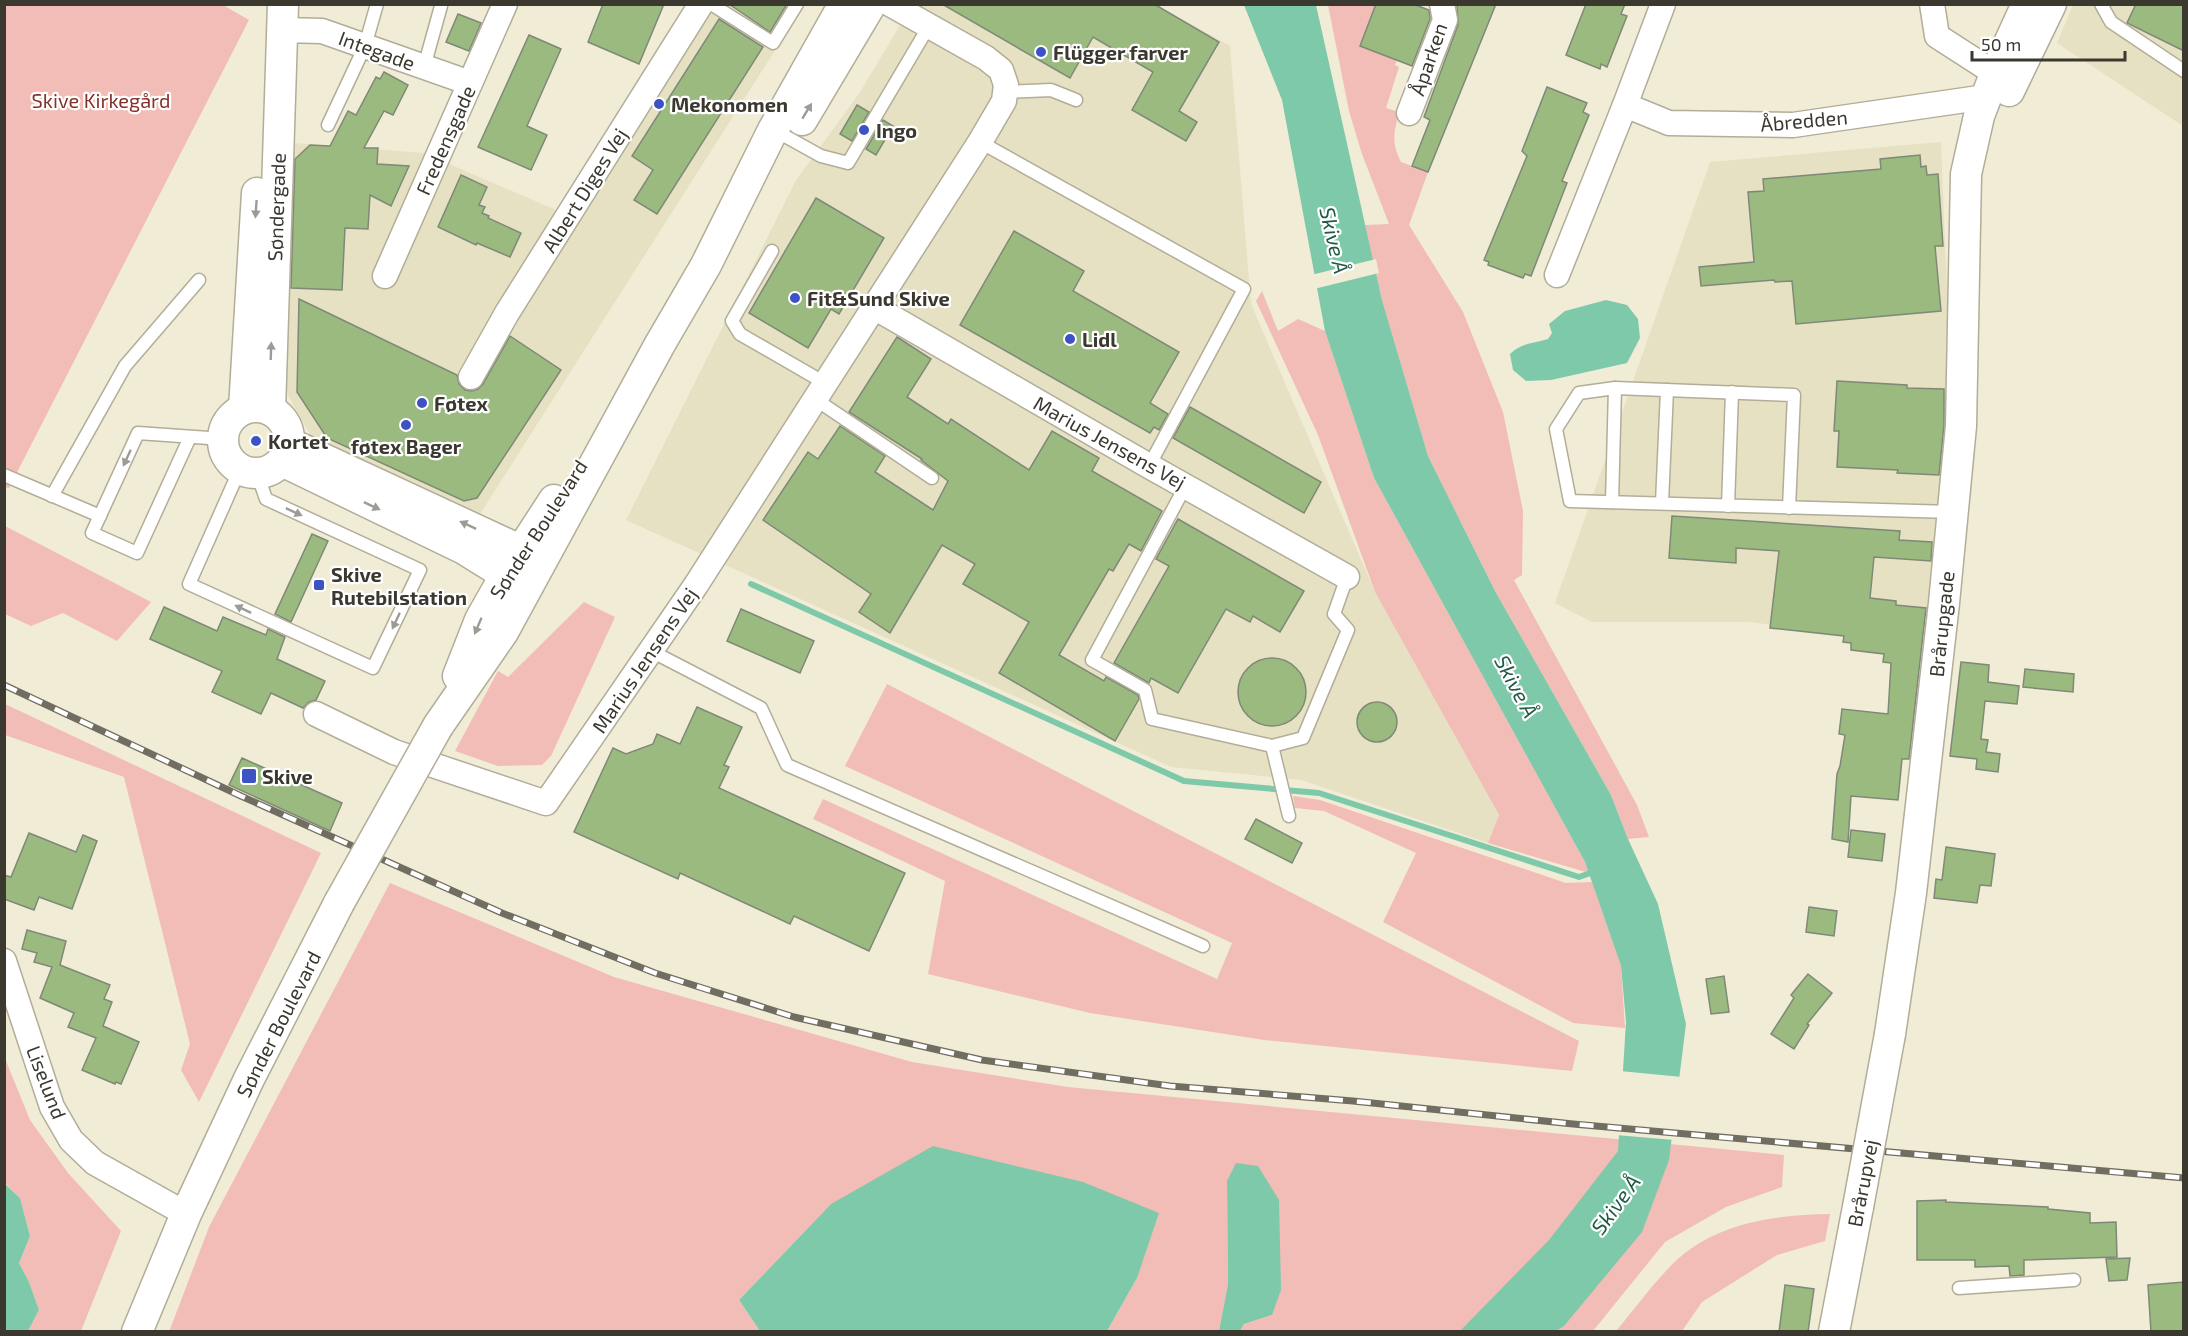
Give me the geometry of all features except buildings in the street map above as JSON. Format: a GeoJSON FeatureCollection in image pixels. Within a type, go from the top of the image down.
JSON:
{"type":"FeatureCollection","features":[{"type":"Feature","properties":{"kind":"street","name":"Fredensgade"},"geometry":{"type":"LineString","coordinates":[[386,276],[505,4]]}},
{"type":"Feature","properties":{"kind":"street","name":"Albert Diges Vej"},"geometry":{"type":"LineString","coordinates":[[471,377],[507,313],[701,4]]}},
{"type":"Feature","properties":{"kind":"street","name":"Sønder Boulevard"},"geometry":{"type":"LineString","coordinates":[[782,134],[844,4]]}},
{"type":"Feature","properties":{"kind":"street","name":"Sønder Boulevard"},"geometry":{"type":"LineString","coordinates":[[137,1332],[186,1214],[249,1079],[339,903],[438,726],[480,620],[524,568],[660,344],[782,134],[871,4]]}},
{"type":"Feature","properties":{"kind":"street"},"geometry":{"type":"LineString","coordinates":[[890,4],[986,57],[1001,70],[1006,85],[1005,92]]}},
{"type":"Feature","properties":{"kind":"street","name":"Åparken"},"geometry":{"type":"LineString","coordinates":[[1409,113],[1445,20],[1442,4]]}},
{"type":"Feature","properties":{"kind":"street"},"geometry":{"type":"LineString","coordinates":[[1557,275],[1663,4]]}},
{"type":"Feature","properties":{"kind":"street"},"geometry":{"type":"LineString","coordinates":[[1932,4],[1937,36],[1998,85]]}},
{"type":"Feature","properties":{"kind":"street","name":"Brårupgade"},"geometry":{"type":"LineString","coordinates":[[1998,85],[2027,4]]}},
{"type":"Feature","properties":{"kind":"street","name":"Brårupgade"},"geometry":{"type":"LineString","coordinates":[[1890,1034],[1911,893],[1961,426],[1966,174],[1979,116],[2051,4]]}},
{"type":"Feature","properties":{"kind":"street","name":"Integade"},"geometry":{"type":"LineString","coordinates":[[279,13],[322,31],[470,83]]}},
{"type":"Feature","properties":{"kind":"street","name":"Søndergade"},"geometry":{"type":"LineString","coordinates":[[257,409],[279,13]]}},
{"type":"Feature","properties":{"kind":"street","name":"Åbredden"},"geometry":{"type":"LineString","coordinates":[[1625,105],[1669,123],[1793,125],[1998,85]]}},
{"type":"Feature","properties":{"kind":"street","name":"Marius Jensens Vej"},"geometry":{"type":"LineString","coordinates":[[316,714],[394,752],[546,803],[696,585],[980,142],[1004,101],[1005,92]]}},
{"type":"Feature","properties":{"kind":"street","name":"Marius Jensens Vej"},"geometry":{"type":"LineString","coordinates":[[874,307],[1347,577]]}},
{"type":"Feature","properties":{"kind":"street"},"geometry":{"type":"LineString","coordinates":[[267,462],[289,433],[285,423],[278,415],[257,409],[235,414],[228,422],[223,439],[231,462],[267,462],[524,568]]}},
{"type":"Feature","properties":{"kind":"street","name":"Liselund"},"geometry":{"type":"LineString","coordinates":[[4,961],[52,1107],[71,1140],[95,1163],[186,1214]]}},
{"type":"Feature","properties":{"kind":"street","name":"Brårupvej"},"geometry":{"type":"LineString","coordinates":[[1834,1332],[1890,1034]]}},
{"type":"Feature","properties":{"kind":"lane"},"geometry":{"type":"LineString","coordinates":[[328,125],[365,46],[377,4]]}},
{"type":"Feature","properties":{"kind":"lane"},"geometry":{"type":"LineString","coordinates":[[711,4],[773,43],[797,4]]}},
{"type":"Feature","properties":{"kind":"lane"},"geometry":{"type":"LineString","coordinates":[[2102,4],[2111,22],[2184,71]]}},
{"type":"Feature","properties":{"kind":"lane"},"geometry":{"type":"LineString","coordinates":[[424,67],[441,6]]}},
{"type":"Feature","properties":{"kind":"lane"},"geometry":{"type":"LineString","coordinates":[[782,134],[821,156],[848,163],[929,26]]}},
{"type":"Feature","properties":{"kind":"lane"},"geometry":{"type":"LineString","coordinates":[[1005,92],[1051,90],[1076,100]]}},
{"type":"Feature","properties":{"kind":"lane"},"geometry":{"type":"LineString","coordinates":[[980,142],[1244,289],[1149,466]]}},
{"type":"Feature","properties":{"kind":"lane"},"geometry":{"type":"LineString","coordinates":[[772,251],[732,321],[740,334],[820,391],[932,478]]}},
{"type":"Feature","properties":{"kind":"lane"},"geometry":{"type":"LineString","coordinates":[[52,496],[126,366],[199,280]]}},
{"type":"Feature","properties":{"kind":"lane"},"geometry":{"type":"LineString","coordinates":[[1789,508],[1794,395],[1615,388],[1579,393],[1556,429],[1570,501],[1789,508],[1953,512]]}},
{"type":"Feature","properties":{"kind":"lane"},"geometry":{"type":"LineString","coordinates":[[1612,502],[1615,388]]}},
{"type":"Feature","properties":{"kind":"lane"},"geometry":{"type":"LineString","coordinates":[[1662,504],[1667,390]]}},
{"type":"Feature","properties":{"kind":"lane"},"geometry":{"type":"LineString","coordinates":[[1728,506],[1732,392]]}},
{"type":"Feature","properties":{"kind":"lane"},"geometry":{"type":"LineString","coordinates":[[190,437],[137,553],[92,533],[138,433],[223,439]]}},
{"type":"Feature","properties":{"kind":"lane"},"geometry":{"type":"LineString","coordinates":[[267,462],[266,499],[420,570],[374,668],[189,584],[267,462]]}},
{"type":"Feature","properties":{"kind":"lane"},"geometry":{"type":"LineString","coordinates":[[4,476],[100,516]]}},
{"type":"Feature","properties":{"kind":"lane"},"geometry":{"type":"LineString","coordinates":[[1186,485],[1092,660],[1145,690],[1152,719],[1272,746],[1303,738],[1348,630],[1334,614],[1347,577]]}},
{"type":"Feature","properties":{"kind":"lane"},"geometry":{"type":"LineString","coordinates":[[651,651],[761,708],[788,765],[1203,946]]}},
{"type":"Feature","properties":{"kind":"lane"},"geometry":{"type":"LineString","coordinates":[[1272,746],[1289,816]]}},
{"type":"Feature","properties":{"kind":"lane"},"geometry":{"type":"LineString","coordinates":[[1959,1288],[2074,1280]]}},
{"type":"Feature","properties":{"kind":"shaded area"},"geometry":{"type":"Polygon","coordinates":[[[711,5],[804,5],[478,517],[313,440],[285,390],[294,143],[424,153],[572,217],[711,5]]]}},
{"type":"Feature","properties":{"kind":"shaded area"},"geometry":{"type":"Polygon","coordinates":[[[912,5],[1157,5],[1230,46],[1251,304],[1375,592],[1499,815],[1488,843],[1301,780],[1171,767],[626,520],[795,182],[860,92],[912,5]]]}},
{"type":"Feature","properties":{"kind":"shaded area"},"geometry":{"type":"Polygon","coordinates":[[[2073,5],[2183,5],[2183,126],[2057,43],[2073,5]]]}},
{"type":"Feature","properties":{"kind":"shaded area"},"geometry":{"type":"Polygon","coordinates":[[[1941,142],[1952,421],[1932,608],[1897,604],[1892,639],[1748,622],[1592,622],[1555,603],[1710,162],[1941,142]]]}},
{"type":"Feature","properties":{"kind":"green space","name":"Skive Kirkegård"},"geometry":{"type":"Polygon","coordinates":[[[4,5],[223,5],[249,20],[9,488],[4,487],[4,5]]]}},
{"type":"Feature","properties":{"kind":"green space"},"geometry":{"type":"Polygon","coordinates":[[[1328,5],[1376,5],[1360,46],[1397,60],[1395,65],[1399,67],[1386,108],[1399,112],[1395,132],[1396,149],[1401,162],[1428,172],[1409,225],[1463,312],[1503,412],[1523,511],[1522,575],[1514,580],[1637,805],[1649,837],[1628,839],[1611,795],[1495,591],[1428,456],[1382,300],[1365,225],[1389,224],[1362,154],[1349,111],[1328,5]]]}},
{"type":"Feature","properties":{"kind":"green space"},"geometry":{"type":"Polygon","coordinates":[[[1262,291],[1278,331],[1298,319],[1325,331],[1374,478],[1589,873],[1488,843],[1499,815],[1375,592],[1318,435],[1256,301],[1262,291]]]}},
{"type":"Feature","properties":{"kind":"green space"},"geometry":{"type":"Polygon","coordinates":[[[5,526],[151,602],[117,641],[63,613],[31,626],[5,614],[5,526]]]}},
{"type":"Feature","properties":{"kind":"green space"},"geometry":{"type":"Polygon","coordinates":[[[584,602],[615,617],[551,756],[542,765],[498,766],[455,751],[498,671],[508,677],[584,602]]]}},
{"type":"Feature","properties":{"kind":"green space"},"geometry":{"type":"Polygon","coordinates":[[[887,684],[1579,1041],[1572,1071],[1264,1040],[1090,1013],[928,974],[945,881],[813,819],[823,799],[1217,979],[1232,943],[845,766],[887,684]]]}},
{"type":"Feature","properties":{"kind":"green space"},"geometry":{"type":"Polygon","coordinates":[[[5,704],[321,853],[199,1102],[181,1070],[190,1044],[124,777],[5,735],[5,704]]]}},
{"type":"Feature","properties":{"kind":"green space"},"geometry":{"type":"Polygon","coordinates":[[[1293,796],[1320,800],[1566,883],[1592,882],[1621,966],[1625,1028],[1573,1023],[1383,922],[1416,853],[1324,811],[1295,808],[1293,796]]]}},
{"type":"Feature","properties":{"kind":"green space"},"geometry":{"type":"Polygon","coordinates":[[[390,883],[614,977],[912,1062],[1068,1087],[1784,1155],[1782,1187],[1726,1207],[1665,1242],[1593,1331],[1240,1331],[1244,1324],[1272,1315],[1227,1181],[1228,1284],[1219,1331],[1107,1331],[1137,1278],[831,1204],[739,1300],[760,1331],[169,1332],[209,1227],[390,883]]]}},
{"type":"Feature","properties":{"kind":"green space"},"geometry":{"type":"Polygon","coordinates":[[[4,1056],[30,1120],[68,1173],[121,1231],[81,1331],[28,1331],[39,1310],[19,1263],[30,1236],[20,1198],[5,1183],[4,1056]]]}},
{"type":"Feature","properties":{"kind":"green space"},"geometry":{"type":"Polygon","coordinates":[[[1830,1214],[1825,1241],[1777,1255],[1702,1302],[1682,1331],[1616,1331],[1666,1271],[1701,1242],[1741,1225],[1763,1220],[1830,1214]]]}},
{"type":"Feature","properties":{"kind":"water","name":"Skive Å"},"geometry":{"type":"Polygon","coordinates":[[[1244,5],[1316,5],[1382,300],[1428,456],[1495,591],[1611,795],[1628,839],[1658,904],[1686,1024],[1669,1160],[1642,1232],[1564,1326],[1556,1331],[1460,1331],[1549,1240],[1618,1151],[1626,1022],[1621,966],[1585,862],[1374,478],[1325,331],[1282,100],[1244,5]]]}},
{"type":"Feature","properties":{"kind":"water"},"geometry":{"type":"Polygon","coordinates":[[[1606,300],[1627,305],[1638,319],[1640,338],[1627,363],[1551,380],[1526,381],[1513,370],[1510,354],[1523,345],[1548,339],[1552,333],[1549,324],[1565,311],[1606,300]]]}},
{"type":"Feature","properties":{"kind":"water"},"geometry":{"type":"Polygon","coordinates":[[[933,1146],[1083,1182],[1159,1213],[1137,1278],[1107,1331],[760,1331],[739,1300],[831,1204],[933,1146]]]}},
{"type":"Feature","properties":{"kind":"water"},"geometry":{"type":"Polygon","coordinates":[[[1236,1163],[1258,1166],[1279,1200],[1281,1290],[1272,1315],[1244,1324],[1240,1331],[1219,1331],[1228,1284],[1227,1181],[1236,1163]]]}},
{"type":"Feature","properties":{"kind":"water"},"geometry":{"type":"Polygon","coordinates":[[[4,1183],[20,1198],[30,1236],[19,1263],[39,1310],[28,1331],[5,1331],[4,1183]]]}},
{"type":"Feature","properties":{"kind":"pier"},"geometry":{"type":"Polygon","coordinates":[[[1376,259],[1379,273],[1314,289],[1311,275],[1376,259]]]}},
{"type":"Feature","properties":{"kind":"pier"},"geometry":{"type":"Polygon","coordinates":[[[1620,1071],[1682,1077],[1674,1140],[1616,1135],[1620,1071]]]}},
{"type":"Feature","properties":{"kind":"waterway"},"geometry":{"type":"LineString","coordinates":[[751,584],[1184,781],[1319,793],[1579,877],[1596,871]]}},
{"type":"Feature","properties":{"kind":"railway"},"geometry":{"type":"LineString","coordinates":[[4,685],[241,796],[502,913],[655,973],[794,1017],[982,1060],[1170,1086],[2184,1178]]}},
{"type":"Feature","properties":{"kind":"place","name":"Flügger farver"},"geometry":{"type":"Point","coordinates":[1041,52]}},
{"type":"Feature","properties":{"kind":"place","name":"Mekonomen"},"geometry":{"type":"Point","coordinates":[659,104]}},
{"type":"Feature","properties":{"kind":"place","name":"Ingo"},"geometry":{"type":"Point","coordinates":[864,130]}},
{"type":"Feature","properties":{"kind":"place","name":"Fit&Sund Skive"},"geometry":{"type":"Point","coordinates":[795,298]}},
{"type":"Feature","properties":{"kind":"place","name":"Lidl"},"geometry":{"type":"Point","coordinates":[1070,339]}},
{"type":"Feature","properties":{"kind":"place","name":"Føtex"},"geometry":{"type":"Point","coordinates":[422,403]}},
{"type":"Feature","properties":{"kind":"place","name":"føtex Bager"},"geometry":{"type":"Point","coordinates":[406,425]}},
{"type":"Feature","properties":{"kind":"place","name":"Kortet"},"geometry":{"type":"Point","coordinates":[256,441]}},
{"type":"Feature","properties":{"kind":"place","name":"Skive Rutebilstation"},"geometry":{"type":"Point","coordinates":[319,585]}},
{"type":"Feature","properties":{"kind":"place","name":"Skive"},"geometry":{"type":"Point","coordinates":[249,776]}}]}
